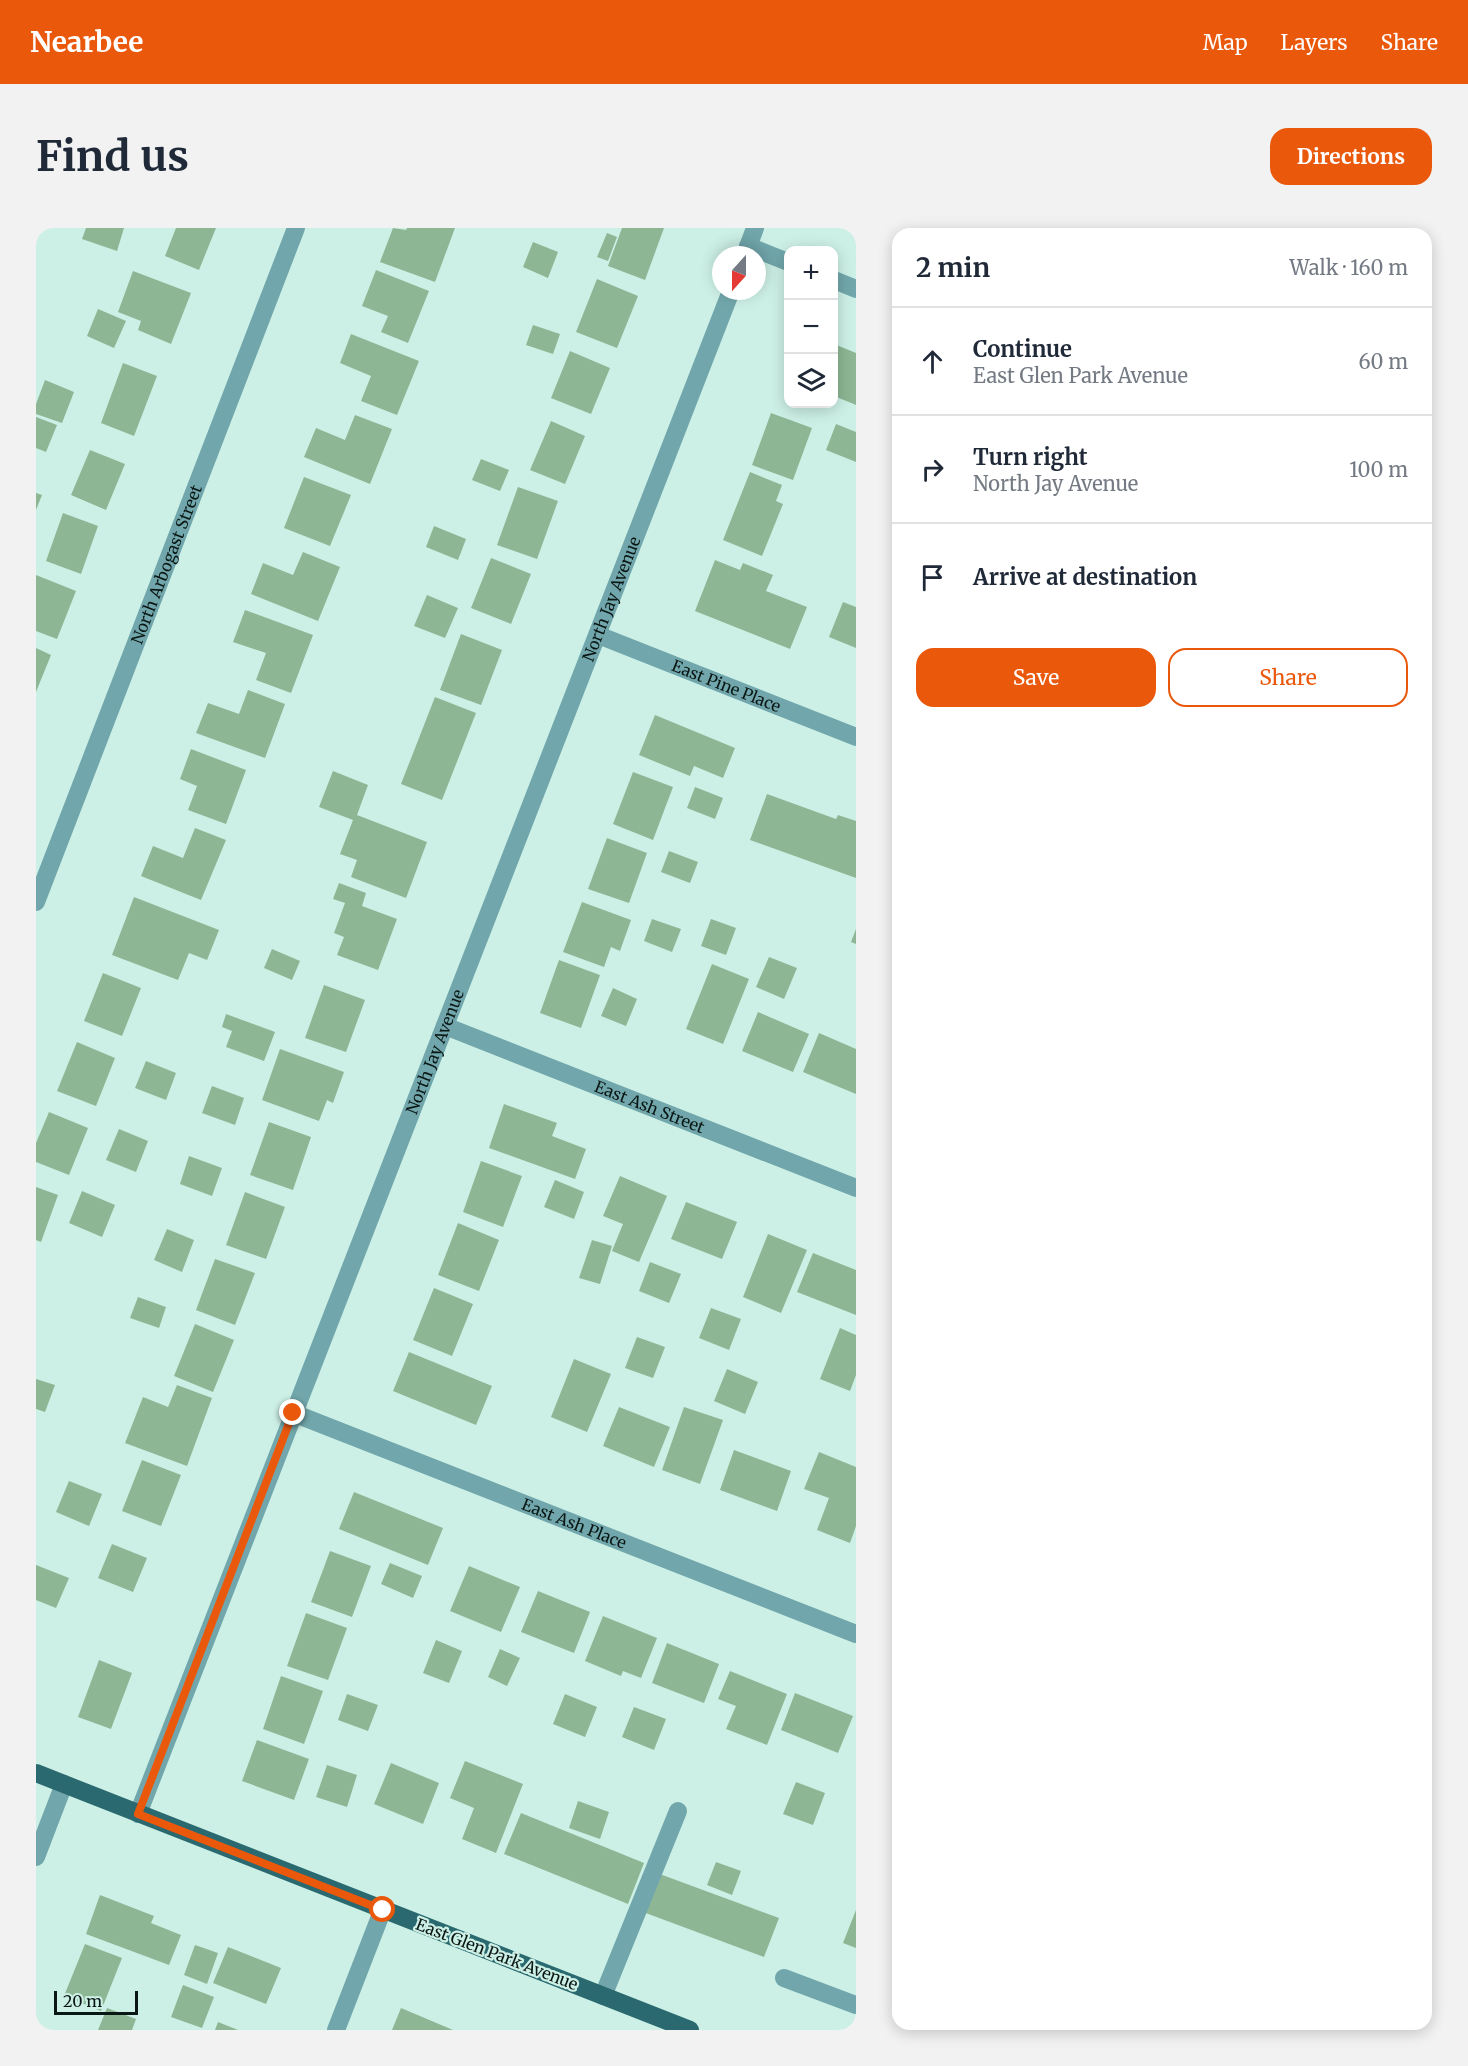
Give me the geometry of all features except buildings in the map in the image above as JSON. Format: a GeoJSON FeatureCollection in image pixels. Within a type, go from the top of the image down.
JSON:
{"type":"FeatureCollection","features":[{"type":"Feature","properties":{"kind":"main road","name":"East Glen Park Avenue"},"geometry":{"type":"LineString","coordinates":[[36,1773],[690,2030]]}},
{"type":"Feature","properties":{"kind":"street","name":"North Arbogast Street"},"geometry":{"type":"LineString","coordinates":[[36,902],[296,228]]}},
{"type":"Feature","properties":{"kind":"street"},"geometry":{"type":"LineString","coordinates":[[748,246],[755,228]]}},
{"type":"Feature","properties":{"kind":"street"},"geometry":{"type":"LineString","coordinates":[[766,256],[784,261]]}},
{"type":"Feature","properties":{"kind":"street"},"geometry":{"type":"LineString","coordinates":[[838,282],[856,289]]}},
{"type":"Feature","properties":{"kind":"street","name":"North Jay Avenue"},"geometry":{"type":"LineString","coordinates":[[138,1814],[728,300]]}},
{"type":"Feature","properties":{"kind":"street","name":"East Pine Place"},"geometry":{"type":"LineString","coordinates":[[598,635],[856,737]]}},
{"type":"Feature","properties":{"kind":"street","name":"East Ash Street"},"geometry":{"type":"LineString","coordinates":[[445,1026],[856,1188]]}},
{"type":"Feature","properties":{"kind":"street","name":"East Ash Place"},"geometry":{"type":"LineString","coordinates":[[293,1413],[856,1634]]}},
{"type":"Feature","properties":{"kind":"street"},"geometry":{"type":"LineString","coordinates":[[36,1857],[64,1784]]}},
{"type":"Feature","properties":{"kind":"street"},"geometry":{"type":"LineString","coordinates":[[603,1996],[678,1811]]}},
{"type":"Feature","properties":{"kind":"street"},"geometry":{"type":"LineString","coordinates":[[336,2030],[383,1910]]}},
{"type":"Feature","properties":{"kind":"street"},"geometry":{"type":"LineString","coordinates":[[784,1978],[856,2005]]}},
{"type":"Feature","properties":{"kind":"route"},"geometry":{"type":"LineString","coordinates":[[293,1413],[138,1814],[383,1910]]}}]}
